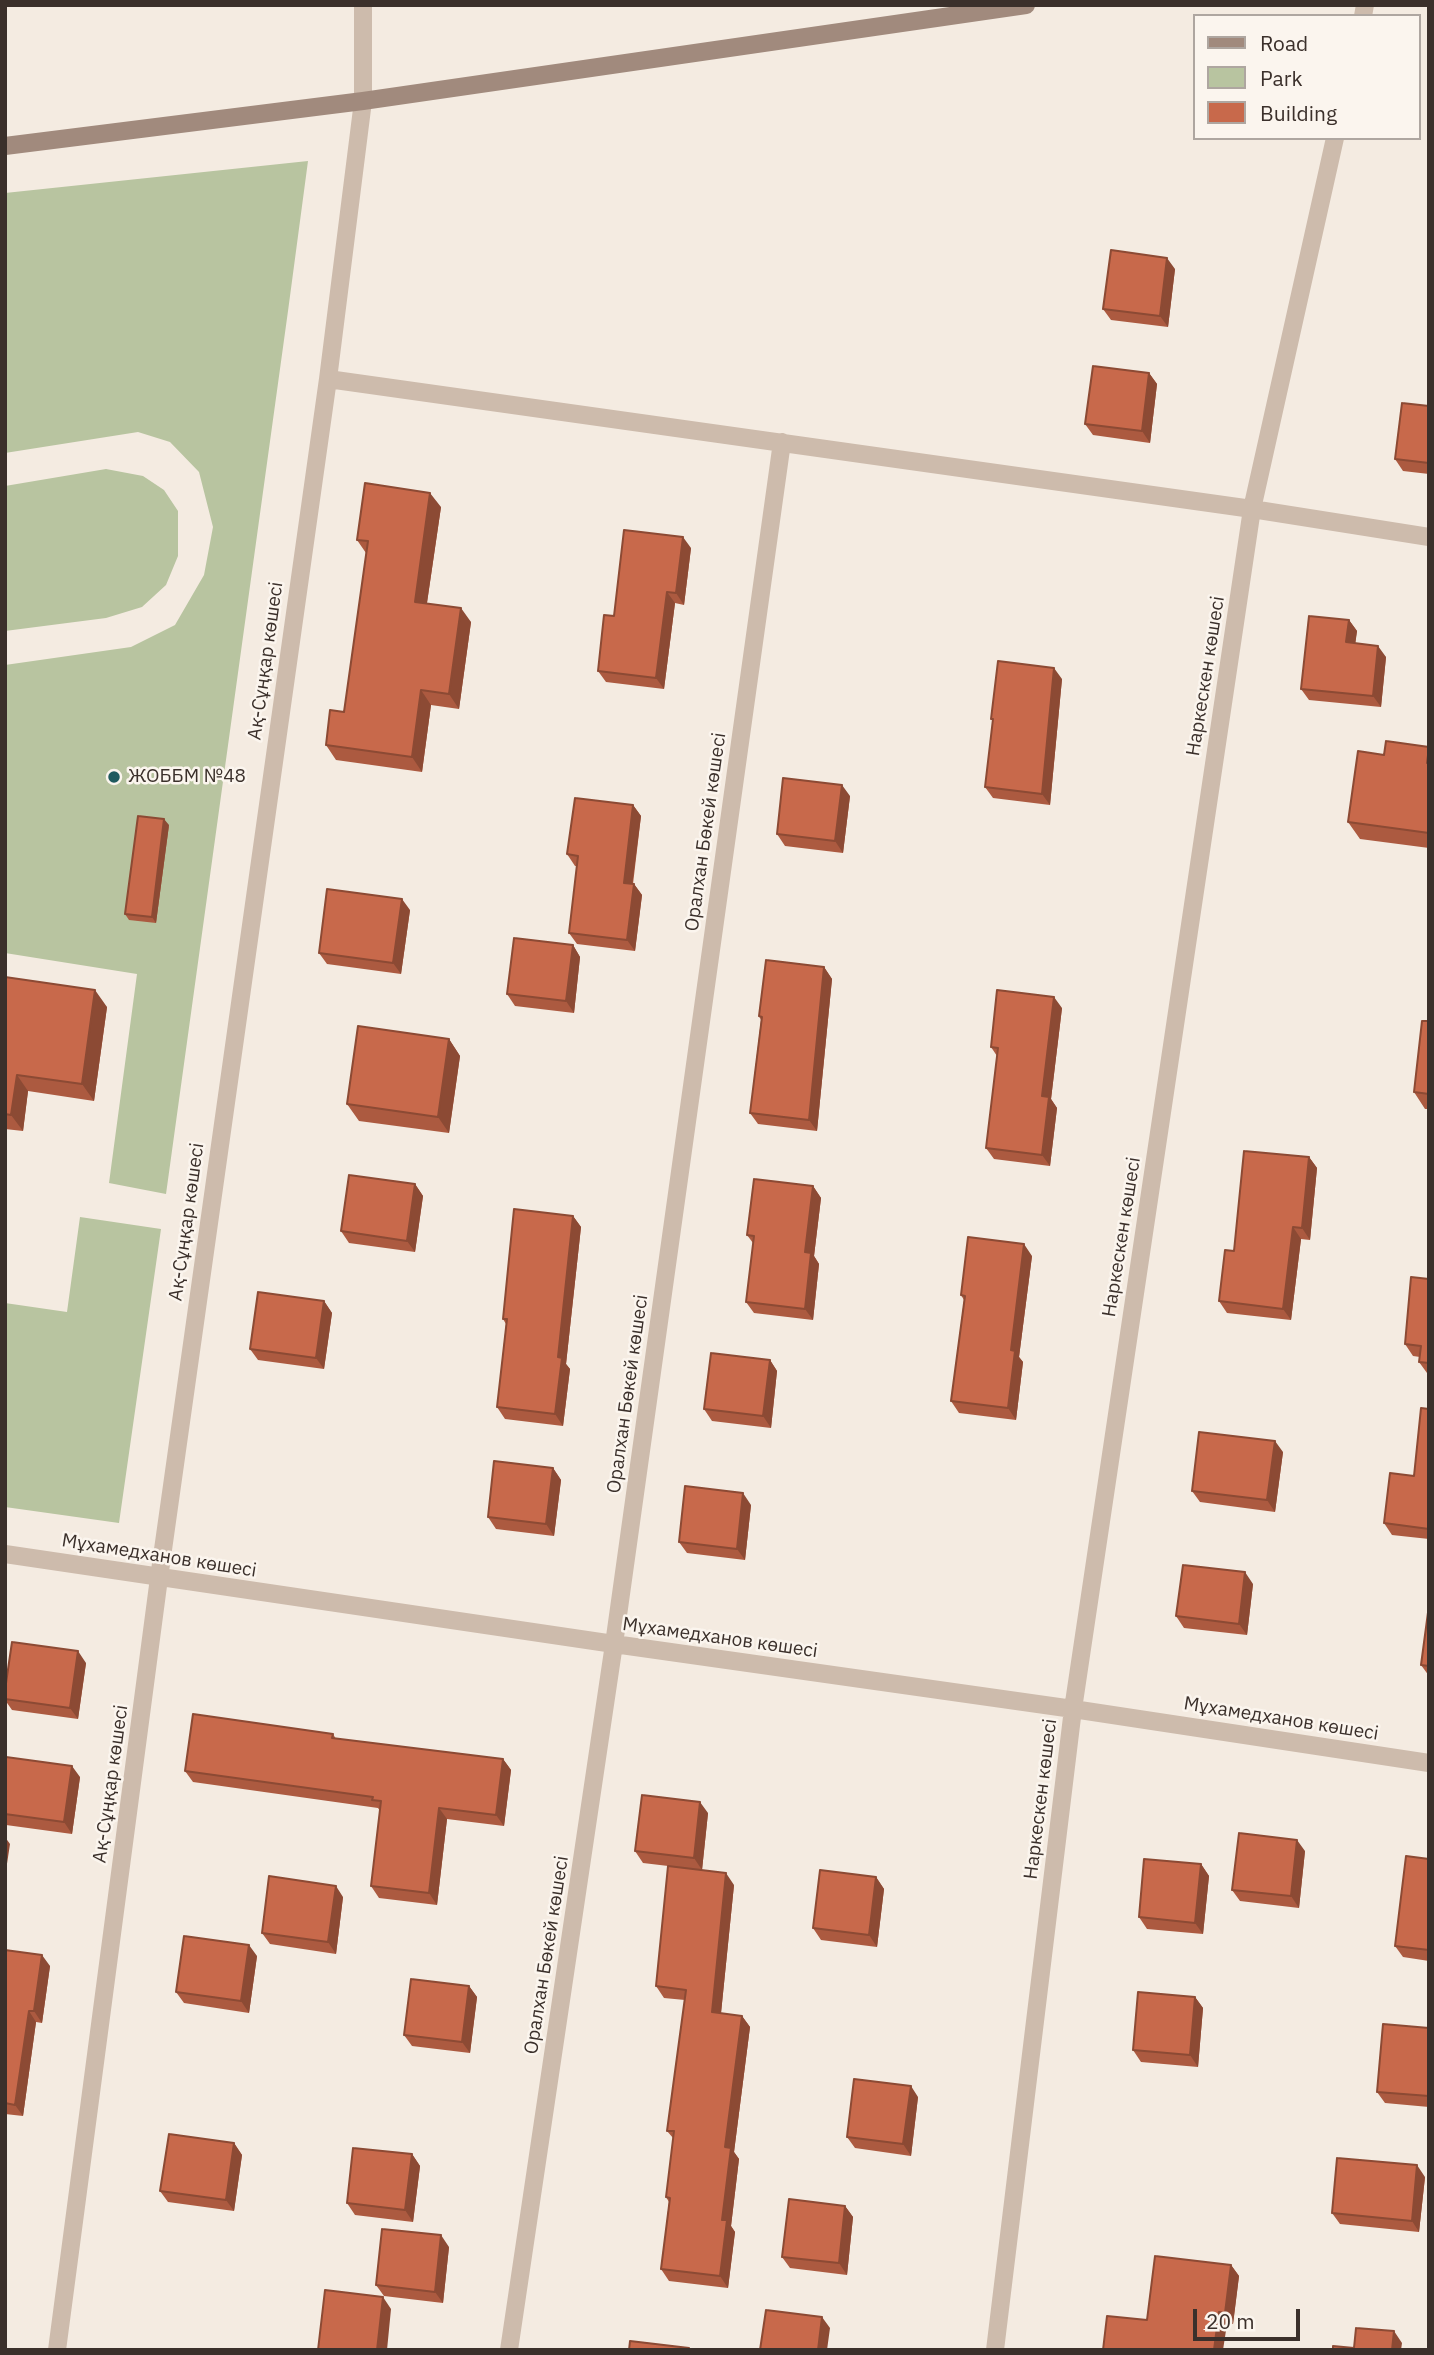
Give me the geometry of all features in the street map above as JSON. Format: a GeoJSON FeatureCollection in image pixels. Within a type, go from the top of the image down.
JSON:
{"type":"FeatureCollection","features":[{"type":"Feature","properties":{"kind":"main road"},"geometry":{"type":"LineString","coordinates":[[5,146],[363,101],[1026,5]]}},
{"type":"Feature","properties":{"kind":"street","name":"Ақ-Сұңқар көшесі"},"geometry":{"type":"LineString","coordinates":[[57,2350],[159,1578],[328,379],[363,101],[363,5]]}},
{"type":"Feature","properties":{"kind":"street","name":"Наркескен көшесі"},"geometry":{"type":"LineString","coordinates":[[995,2350],[1073,1709],[1252,509],[1335,140]]}},
{"type":"Feature","properties":{"kind":"street"},"geometry":{"type":"LineString","coordinates":[[328,379],[1252,509],[1429,537]]}},
{"type":"Feature","properties":{"kind":"street","name":"Оралхан Бөкей көшесі"},"geometry":{"type":"LineString","coordinates":[[509,2350],[614,1644],[782,442]]}},
{"type":"Feature","properties":{"kind":"street","name":"Мұхамедханов көшесі"},"geometry":{"type":"LineString","coordinates":[[5,1554],[1429,1763]]}},
{"type":"Feature","properties":{"kind":"green space"},"geometry":{"type":"Polygon","coordinates":[[[308,161],[166,1194],[109,1183],[137,974],[5,953],[5,665],[131,647],[175,625],[204,575],[213,527],[199,472],[170,442],[138,432],[5,453],[5,193],[308,161]]]}},
{"type":"Feature","properties":{"kind":"green space"},"geometry":{"type":"Polygon","coordinates":[[[106,469],[143,476],[164,490],[178,511],[178,556],[166,585],[142,607],[106,618],[5,631],[5,486],[106,469]]]}},
{"type":"Feature","properties":{"kind":"green space"},"geometry":{"type":"Polygon","coordinates":[[[80,1217],[161,1229],[119,1523],[5,1507],[5,1303],[67,1312],[80,1217]]]}},
{"type":"Feature","properties":{"kind":"building"},"geometry":{"type":"Polygon","coordinates":[[[1111,250],[1167,258],[1160,316],[1103,309],[1111,250]]]}},
{"type":"Feature","properties":{"kind":"building"},"geometry":{"type":"Polygon","coordinates":[[[1093,366],[1149,373],[1142,431],[1085,424],[1093,366]]]}},
{"type":"Feature","properties":{"kind":"building"},"geometry":{"type":"Polygon","coordinates":[[[1402,403],[1429,406],[1429,463],[1395,459],[1402,403]]]}},
{"type":"Feature","properties":{"kind":"building"},"geometry":{"type":"Polygon","coordinates":[[[365,483],[430,493],[415,602],[461,608],[449,694],[421,690],[412,757],[326,745],[330,710],[344,712],[368,541],[357,540],[365,483]]]}},
{"type":"Feature","properties":{"kind":"building"},"geometry":{"type":"Polygon","coordinates":[[[624,530],[683,537],[676,593],[667,592],[656,678],[598,671],[604,615],[614,616],[624,530]]]}},
{"type":"Feature","properties":{"kind":"building"},"geometry":{"type":"Polygon","coordinates":[[[1309,616],[1349,620],[1346,642],[1378,646],[1373,696],[1301,689],[1309,616]]]}},
{"type":"Feature","properties":{"kind":"building"},"geometry":{"type":"Polygon","coordinates":[[[998,661],[1054,668],[1042,794],[985,787],[998,661]]]}},
{"type":"Feature","properties":{"kind":"building"},"geometry":{"type":"Polygon","coordinates":[[[1386,741],[1429,747],[1429,833],[1348,822],[1358,751],[1384,755],[1386,741]]]}},
{"type":"Feature","properties":{"kind":"building"},"geometry":{"type":"Polygon","coordinates":[[[783,778],[842,785],[835,841],[777,834],[783,778]]]}},
{"type":"Feature","properties":{"kind":"building"},"geometry":{"type":"Polygon","coordinates":[[[575,798],[633,805],[624,883],[634,884],[627,940],[569,933],[578,856],[567,854],[575,798]]]}},
{"type":"Feature","properties":{"kind":"building"},"geometry":{"type":"Polygon","coordinates":[[[138,816],[164,819],[152,917],[125,914],[138,816]]]}},
{"type":"Feature","properties":{"kind":"building"},"geometry":{"type":"Polygon","coordinates":[[[327,889],[402,899],[393,963],[319,953],[327,889]]]}},
{"type":"Feature","properties":{"kind":"building"},"geometry":{"type":"Polygon","coordinates":[[[514,938],[573,945],[566,1001],[507,994],[514,938]]]}},
{"type":"Feature","properties":{"kind":"building"},"geometry":{"type":"Polygon","coordinates":[[[766,960],[824,967],[809,1120],[750,1113],[766,960]]]}},
{"type":"Feature","properties":{"kind":"building"},"geometry":{"type":"Polygon","coordinates":[[[5,977],[95,990],[82,1084],[17,1075],[11,1115],[5,1114],[5,977]]]}},
{"type":"Feature","properties":{"kind":"building"},"geometry":{"type":"Polygon","coordinates":[[[997,990],[1054,997],[1042,1096],[1049,1097],[1042,1155],[986,1148],[998,1048],[991,1047],[997,990]]]}},
{"type":"Feature","properties":{"kind":"building"},"geometry":{"type":"Polygon","coordinates":[[[1422,1021],[1429,1021],[1429,1094],[1414,1092],[1422,1021]]]}},
{"type":"Feature","properties":{"kind":"building"},"geometry":{"type":"Polygon","coordinates":[[[358,1026],[449,1039],[438,1117],[347,1104],[358,1026]]]}},
{"type":"Feature","properties":{"kind":"building"},"geometry":{"type":"Polygon","coordinates":[[[1244,1151],[1309,1157],[1302,1228],[1293,1227],[1283,1309],[1219,1301],[1225,1250],[1234,1251],[1244,1151]]]}},
{"type":"Feature","properties":{"kind":"building"},"geometry":{"type":"Polygon","coordinates":[[[349,1175],[415,1184],[407,1241],[341,1231],[349,1175]]]}},
{"type":"Feature","properties":{"kind":"building"},"geometry":{"type":"Polygon","coordinates":[[[754,1179],[813,1186],[805,1252],[811,1253],[805,1309],[746,1302],[754,1236],[747,1235],[754,1179]]]}},
{"type":"Feature","properties":{"kind":"building"},"geometry":{"type":"Polygon","coordinates":[[[514,1209],[573,1216],[558,1357],[562,1358],[555,1414],[497,1407],[507,1319],[503,1319],[514,1209]]]}},
{"type":"Feature","properties":{"kind":"building"},"geometry":{"type":"Polygon","coordinates":[[[968,1237],[1024,1244],[1011,1350],[1015,1351],[1008,1408],[951,1401],[965,1296],[961,1295],[968,1237]]]}},
{"type":"Feature","properties":{"kind":"building"},"geometry":{"type":"Polygon","coordinates":[[[1411,1277],[1429,1279],[1429,1363],[1419,1362],[1421,1346],[1405,1344],[1411,1277]]]}},
{"type":"Feature","properties":{"kind":"building"},"geometry":{"type":"Polygon","coordinates":[[[258,1292],[324,1301],[316,1358],[250,1349],[258,1292]]]}},
{"type":"Feature","properties":{"kind":"building"},"geometry":{"type":"Polygon","coordinates":[[[711,1353],[770,1360],[763,1416],[704,1409],[711,1353]]]}},
{"type":"Feature","properties":{"kind":"building"},"geometry":{"type":"Polygon","coordinates":[[[1421,1408],[1429,1409],[1429,1529],[1384,1523],[1390,1473],[1414,1476],[1421,1408]]]}},
{"type":"Feature","properties":{"kind":"building"},"geometry":{"type":"Polygon","coordinates":[[[1199,1432],[1275,1441],[1267,1500],[1192,1491],[1199,1432]]]}},
{"type":"Feature","properties":{"kind":"building"},"geometry":{"type":"Polygon","coordinates":[[[494,1461],[553,1468],[546,1524],[488,1517],[494,1461]]]}},
{"type":"Feature","properties":{"kind":"building"},"geometry":{"type":"Polygon","coordinates":[[[685,1486],[743,1493],[737,1549],[679,1542],[685,1486]]]}},
{"type":"Feature","properties":{"kind":"building"},"geometry":{"type":"Polygon","coordinates":[[[1183,1565],[1245,1572],[1239,1624],[1176,1616],[1183,1565]]]}},
{"type":"Feature","properties":{"kind":"building"},"geometry":{"type":"Polygon","coordinates":[[[1429,1605],[1429,1666],[1421,1665],[1429,1605]]]}},
{"type":"Feature","properties":{"kind":"building"},"geometry":{"type":"Polygon","coordinates":[[[12,1642],[78,1651],[70,1708],[5,1699],[12,1642]]]}},
{"type":"Feature","properties":{"kind":"building"},"geometry":{"type":"Polygon","coordinates":[[[193,1714],[333,1734],[332,1738],[503,1759],[496,1815],[439,1808],[429,1893],[371,1886],[381,1801],[372,1800],[373,1797],[185,1771],[193,1714]]]}},
{"type":"Feature","properties":{"kind":"building"},"geometry":{"type":"Polygon","coordinates":[[[6,1757],[72,1766],[64,1822],[5,1814],[6,1757]]]}},
{"type":"Feature","properties":{"kind":"building"},"geometry":{"type":"Polygon","coordinates":[[[642,1795],[700,1802],[694,1858],[635,1851],[642,1795]]]}},
{"type":"Feature","properties":{"kind":"building"},"geometry":{"type":"Polygon","coordinates":[[[1239,1833],[1297,1840],[1291,1896],[1232,1890],[1239,1833]]]}},
{"type":"Feature","properties":{"kind":"building"},"geometry":{"type":"Polygon","coordinates":[[[1406,1856],[1429,1859],[1429,1950],[1395,1946],[1406,1856]]]}},
{"type":"Feature","properties":{"kind":"building"},"geometry":{"type":"Polygon","coordinates":[[[1144,1859],[1201,1864],[1195,1923],[1139,1917],[1144,1859]]]}},
{"type":"Feature","properties":{"kind":"building"},"geometry":{"type":"Polygon","coordinates":[[[668,1866],[726,1873],[712,2012],[742,2016],[725,2147],[731,2148],[722,2220],[727,2220],[720,2276],[661,2269],[670,2198],[666,2197],[674,2131],[667,2131],[686,1990],[656,1986],[668,1866]]]}},
{"type":"Feature","properties":{"kind":"building"},"geometry":{"type":"Polygon","coordinates":[[[820,1870],[876,1877],[869,1935],[813,1928],[820,1870]]]}},
{"type":"Feature","properties":{"kind":"building"},"geometry":{"type":"Polygon","coordinates":[[[269,1876],[336,1886],[328,1942],[262,1933],[269,1876]]]}},
{"type":"Feature","properties":{"kind":"building"},"geometry":{"type":"Polygon","coordinates":[[[184,1936],[249,1945],[241,2001],[176,1992],[184,1936]]]}},
{"type":"Feature","properties":{"kind":"building"},"geometry":{"type":"Polygon","coordinates":[[[5,1950],[42,1955],[34,2011],[29,2011],[15,2105],[5,2103],[5,1950]]]}},
{"type":"Feature","properties":{"kind":"building"},"geometry":{"type":"Polygon","coordinates":[[[411,1979],[469,1986],[462,2042],[404,2035],[411,1979]]]}},
{"type":"Feature","properties":{"kind":"building"},"geometry":{"type":"Polygon","coordinates":[[[1138,1992],[1195,1997],[1190,2055],[1133,2050],[1138,1992]]]}},
{"type":"Feature","properties":{"kind":"building"},"geometry":{"type":"Polygon","coordinates":[[[1383,2024],[1429,2028],[1429,2096],[1377,2092],[1383,2024]]]}},
{"type":"Feature","properties":{"kind":"building"},"geometry":{"type":"Polygon","coordinates":[[[854,2079],[911,2086],[903,2144],[847,2137],[854,2079]]]}},
{"type":"Feature","properties":{"kind":"building"},"geometry":{"type":"Polygon","coordinates":[[[169,2134],[234,2143],[226,2200],[160,2191],[169,2134]]]}},
{"type":"Feature","properties":{"kind":"building"},"geometry":{"type":"Polygon","coordinates":[[[353,2148],[412,2154],[405,2210],[347,2203],[353,2148]]]}},
{"type":"Feature","properties":{"kind":"building"},"geometry":{"type":"Polygon","coordinates":[[[1337,2158],[1417,2165],[1412,2221],[1332,2213],[1337,2158]]]}},
{"type":"Feature","properties":{"kind":"building"},"geometry":{"type":"Polygon","coordinates":[[[789,2199],[845,2206],[839,2263],[782,2257],[789,2199]]]}},
{"type":"Feature","properties":{"kind":"building"},"geometry":{"type":"Polygon","coordinates":[[[382,2229],[441,2235],[435,2292],[376,2285],[382,2229]]]}},
{"type":"Feature","properties":{"kind":"building"},"geometry":{"type":"Polygon","coordinates":[[[1155,2256],[1231,2265],[1225,2313],[1219,2312],[1214,2350],[1103,2350],[1107,2316],[1147,2320],[1155,2256]]]}},
{"type":"Feature","properties":{"kind":"building"},"geometry":{"type":"Polygon","coordinates":[[[325,2290],[383,2297],[377,2350],[318,2350],[325,2290]]]}},
{"type":"Feature","properties":{"kind":"building"},"geometry":{"type":"Polygon","coordinates":[[[766,2310],[822,2317],[818,2350],[760,2350],[766,2310]]]}},
{"type":"Feature","properties":{"kind":"building"},"geometry":{"type":"Polygon","coordinates":[[[1356,2328],[1394,2331],[1392,2350],[1333,2350],[1333,2346],[1354,2348],[1356,2328]]]}},
{"type":"Feature","properties":{"kind":"building"},"geometry":{"type":"Polygon","coordinates":[[[630,2341],[689,2348],[689,2350],[629,2350],[630,2341]]]}},
{"type":"Feature","properties":{"kind":"place","name":"ЖОББМ №48"},"geometry":{"type":"Point","coordinates":[114,777]}}]}
